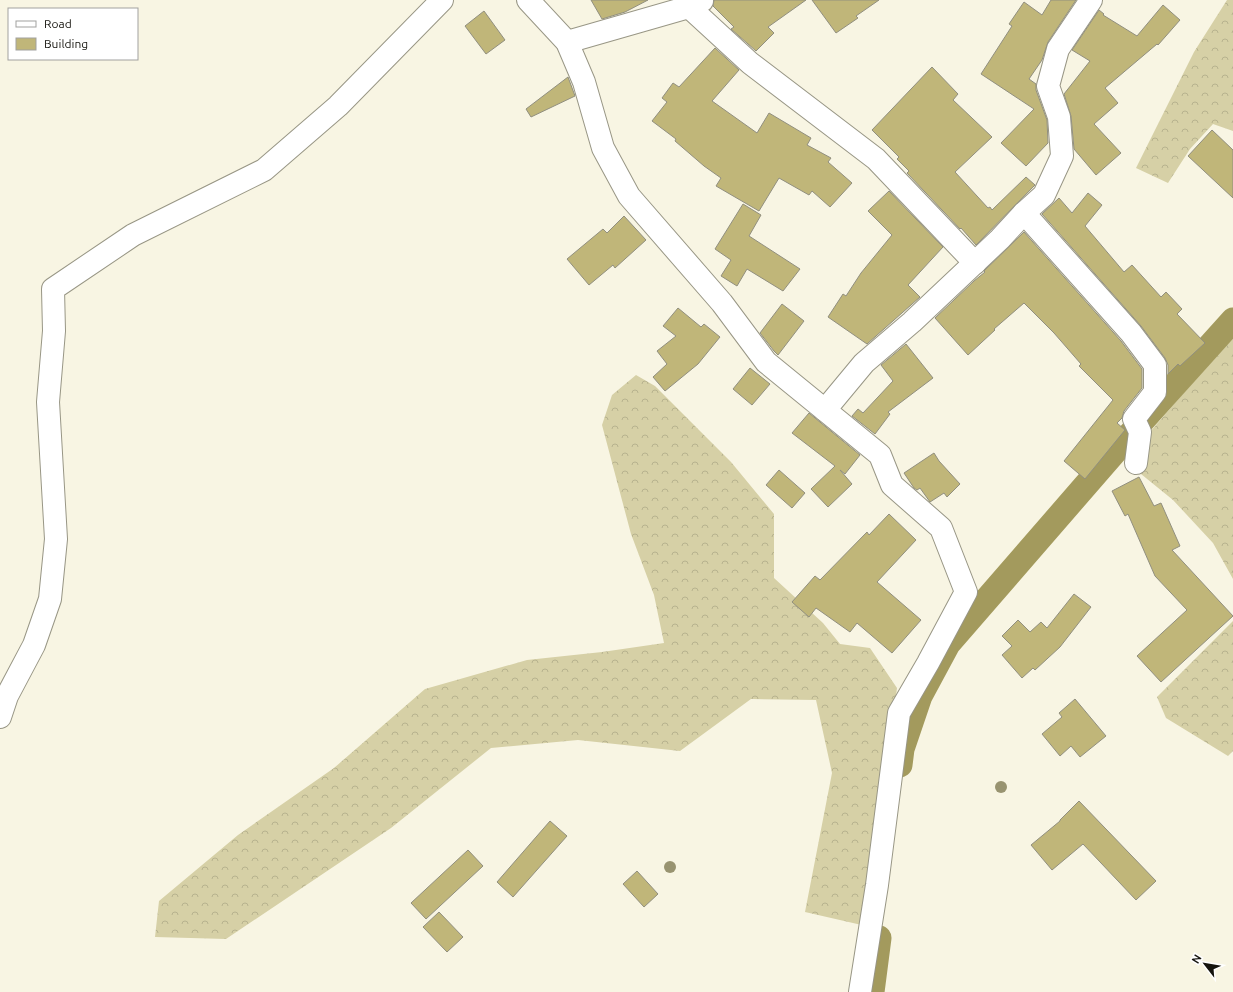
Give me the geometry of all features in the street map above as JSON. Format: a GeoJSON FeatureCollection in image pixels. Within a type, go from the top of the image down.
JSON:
{"type":"FeatureCollection","features":[{"type":"Feature","properties":{"kind":"street"},"geometry":{"type":"LineString","coordinates":[[0,717],[7,696],[34,645],[50,599],[56,539],[48,402],[54,331],[53,289],[132,235],[264,170],[338,106],[442,0]]}},
{"type":"Feature","properties":{"kind":"street"},"geometry":{"type":"LineString","coordinates":[[528,0],[567,42],[584,82],[603,148],[629,196],[722,304],[766,362],[880,455],[892,485],[941,528],[966,592],[899,713],[877,885],[860,992]]}},
{"type":"Feature","properties":{"kind":"street"},"geometry":{"type":"LineString","coordinates":[[825,410],[864,363],[912,322],[1000,239],[1024,213],[1044,195],[1062,156],[1059,117],[1048,86],[1058,48],[1091,0]]}},
{"type":"Feature","properties":{"kind":"street"},"geometry":{"type":"LineString","coordinates":[[567,42],[696,4],[750,63],[876,159],[975,263]]}},
{"type":"Feature","properties":{"kind":"street"},"geometry":{"type":"LineString","coordinates":[[1024,213],[1131,333],[1155,365],[1155,392],[1134,419],[1140,432],[1136,463]]}},
{"type":"Feature","properties":{"kind":"green space"},"geometry":{"type":"Polygon","coordinates":[[[1227,0],[1233,0],[1233,131],[1213,124],[1190,149],[1168,183],[1136,168],[1194,52],[1227,0]]]}},
{"type":"Feature","properties":{"kind":"green space"},"geometry":{"type":"Polygon","coordinates":[[[1233,336],[1233,579],[1213,543],[1173,500],[1141,474],[1143,440],[1233,336]]]}},
{"type":"Feature","properties":{"kind":"green space"},"geometry":{"type":"Polygon","coordinates":[[[636,375],[655,386],[731,462],[774,514],[774,578],[823,623],[840,644],[870,648],[897,688],[866,926],[805,912],[832,773],[816,700],[751,699],[680,751],[578,740],[491,748],[391,828],[226,939],[155,937],[159,901],[238,835],[334,768],[425,689],[527,660],[602,652],[664,643],[654,595],[631,534],[602,425],[612,395],[636,375]]]}},
{"type":"Feature","properties":{"kind":"green space"},"geometry":{"type":"Polygon","coordinates":[[[1233,621],[1233,751],[1228,756],[1166,718],[1157,697],[1233,621]]]}},
{"type":"Feature","properties":{"kind":"building"},"geometry":{"type":"Polygon","coordinates":[[[591,0],[648,0],[625,12],[602,19],[591,0]]]}},
{"type":"Feature","properties":{"kind":"building"},"geometry":{"type":"Polygon","coordinates":[[[714,0],[806,0],[768,27],[774,33],[756,51],[731,29],[734,27],[713,6],[714,0]]]}},
{"type":"Feature","properties":{"kind":"building"},"geometry":{"type":"Polygon","coordinates":[[[812,0],[879,0],[856,16],[858,18],[836,33],[812,0]]]}},
{"type":"Feature","properties":{"kind":"building"},"geometry":{"type":"Polygon","coordinates":[[[1051,0],[1076,0],[1048,42],[1042,60],[1029,79],[1036,84],[1036,90],[1047,120],[1048,143],[1026,166],[1001,143],[1034,109],[981,74],[1012,26],[1009,24],[1024,2],[1042,15],[1051,0]]]}},
{"type":"Feature","properties":{"kind":"building"},"geometry":{"type":"Polygon","coordinates":[[[1163,5],[1180,20],[1158,45],[1157,44],[1105,88],[1118,103],[1094,124],[1121,153],[1096,175],[1074,149],[1071,116],[1064,94],[1090,61],[1072,50],[1099,10],[1104,14],[1103,15],[1137,36],[1163,5]]]}},
{"type":"Feature","properties":{"kind":"building"},"geometry":{"type":"Polygon","coordinates":[[[484,11],[505,40],[486,54],[465,26],[484,11]]]}},
{"type":"Feature","properties":{"kind":"building"},"geometry":{"type":"Polygon","coordinates":[[[715,48],[739,70],[712,101],[757,133],[769,113],[811,138],[807,145],[831,158],[828,162],[852,183],[830,207],[812,191],[809,195],[779,178],[759,211],[716,186],[721,178],[704,166],[675,141],[676,139],[652,121],[667,102],[662,98],[673,83],[679,87],[715,48]]]}},
{"type":"Feature","properties":{"kind":"building"},"geometry":{"type":"Polygon","coordinates":[[[932,67],[958,94],[953,100],[992,137],[955,172],[988,208],[990,207],[992,210],[1026,177],[1035,185],[976,245],[907,173],[909,171],[897,159],[899,157],[872,130],[932,67]]]}},
{"type":"Feature","properties":{"kind":"building"},"geometry":{"type":"Polygon","coordinates":[[[568,77],[575,96],[531,117],[526,109],[568,77]]]}},
{"type":"Feature","properties":{"kind":"building"},"geometry":{"type":"Polygon","coordinates":[[[1212,130],[1233,150],[1233,198],[1188,156],[1212,130]]]}},
{"type":"Feature","properties":{"kind":"building"},"geometry":{"type":"Polygon","coordinates":[[[889,191],[943,247],[908,285],[920,297],[867,344],[828,317],[843,294],[846,296],[861,273],[892,235],[868,211],[889,191]]]}},
{"type":"Feature","properties":{"kind":"building"},"geometry":{"type":"Polygon","coordinates":[[[1088,193],[1102,205],[1085,226],[1124,272],[1132,265],[1161,297],[1166,292],[1182,309],[1177,314],[1205,343],[1180,366],[1178,364],[1168,374],[1168,365],[1165,358],[1141,326],[1042,214],[1059,198],[1072,213],[1088,193]]]}},
{"type":"Feature","properties":{"kind":"building"},"geometry":{"type":"Polygon","coordinates":[[[743,204],[761,215],[749,236],[800,269],[783,291],[747,269],[737,286],[721,276],[731,260],[715,249],[743,204]]]}},
{"type":"Feature","properties":{"kind":"building"},"geometry":{"type":"Polygon","coordinates":[[[624,216],[646,240],[615,268],[613,265],[589,285],[567,259],[603,229],[607,233],[624,216]]]}},
{"type":"Feature","properties":{"kind":"building"},"geometry":{"type":"Polygon","coordinates":[[[1024,232],[1121,341],[1142,369],[1142,388],[1124,411],[1122,418],[1117,423],[1125,430],[1085,479],[1064,461],[1113,400],[1079,366],[1081,364],[1054,333],[1024,303],[994,329],[995,330],[968,355],[935,318],[985,272],[984,271],[1024,232]]]}},
{"type":"Feature","properties":{"kind":"building"},"geometry":{"type":"Polygon","coordinates":[[[782,304],[804,321],[778,355],[760,333],[782,304]]]}},
{"type":"Feature","properties":{"kind":"building"},"geometry":{"type":"Polygon","coordinates":[[[678,308],[701,327],[704,324],[720,337],[698,364],[665,391],[653,377],[667,364],[657,351],[676,336],[663,326],[678,308]]]}},
{"type":"Feature","properties":{"kind":"building"},"geometry":{"type":"Polygon","coordinates":[[[906,344],[933,378],[888,412],[890,414],[875,434],[852,416],[858,409],[863,413],[893,381],[881,365],[906,344]]]}},
{"type":"Feature","properties":{"kind":"building"},"geometry":{"type":"Polygon","coordinates":[[[750,368],[770,384],[752,405],[733,389],[750,368]]]}},
{"type":"Feature","properties":{"kind":"building"},"geometry":{"type":"Polygon","coordinates":[[[809,413],[860,455],[845,474],[840,470],[852,484],[828,507],[811,489],[835,466],[792,433],[809,413]]]}},
{"type":"Feature","properties":{"kind":"building"},"geometry":{"type":"Polygon","coordinates":[[[934,453],[939,461],[960,484],[947,497],[944,493],[930,502],[920,488],[917,490],[914,488],[904,473],[934,453]]]}},
{"type":"Feature","properties":{"kind":"building"},"geometry":{"type":"Polygon","coordinates":[[[779,470],[805,493],[792,508],[766,485],[779,470]]]}},
{"type":"Feature","properties":{"kind":"building"},"geometry":{"type":"Polygon","coordinates":[[[1139,477],[1154,506],[1161,503],[1180,546],[1172,550],[1233,616],[1161,682],[1137,656],[1187,610],[1155,576],[1128,514],[1125,516],[1112,491],[1139,477]]]}},
{"type":"Feature","properties":{"kind":"building"},"geometry":{"type":"Polygon","coordinates":[[[889,514],[916,540],[877,582],[921,620],[892,653],[857,623],[850,632],[816,608],[809,617],[792,602],[815,576],[820,580],[867,532],[869,535],[889,514]]]}},
{"type":"Feature","properties":{"kind":"building"},"geometry":{"type":"Polygon","coordinates":[[[1074,594],[1091,607],[1060,647],[1035,670],[1033,668],[1022,678],[1002,655],[1012,646],[1002,636],[1018,620],[1030,632],[1041,622],[1047,628],[1074,594]]]}},
{"type":"Feature","properties":{"kind":"building"},"geometry":{"type":"Polygon","coordinates":[[[1075,699],[1106,736],[1080,757],[1071,746],[1060,756],[1042,734],[1062,717],[1059,713],[1075,699]]]}},
{"type":"Feature","properties":{"kind":"building"},"geometry":{"type":"Polygon","coordinates":[[[1079,801],[1156,881],[1136,900],[1083,844],[1052,870],[1031,845],[1060,821],[1079,801]]]}},
{"type":"Feature","properties":{"kind":"building"},"geometry":{"type":"Polygon","coordinates":[[[550,821],[567,836],[513,897],[497,882],[550,821]]]}},
{"type":"Feature","properties":{"kind":"building"},"geometry":{"type":"Polygon","coordinates":[[[468,850],[483,866],[426,919],[411,903],[468,850]]]}},
{"type":"Feature","properties":{"kind":"building"},"geometry":{"type":"Polygon","coordinates":[[[637,871],[658,894],[644,907],[623,884],[637,871]]]}},
{"type":"Feature","properties":{"kind":"building"},"geometry":{"type":"Polygon","coordinates":[[[439,912],[463,937],[447,952],[423,927],[439,912]]]}},
{"type":"Feature","properties":{"kind":"waterway"},"geometry":{"type":"LineString","coordinates":[[900,765],[902,749],[920,696],[948,644],[1125,440],[1233,320]]}},
{"type":"Feature","properties":{"kind":"waterway"},"geometry":{"type":"LineString","coordinates":[[872,992],[879,938]]}}]}
